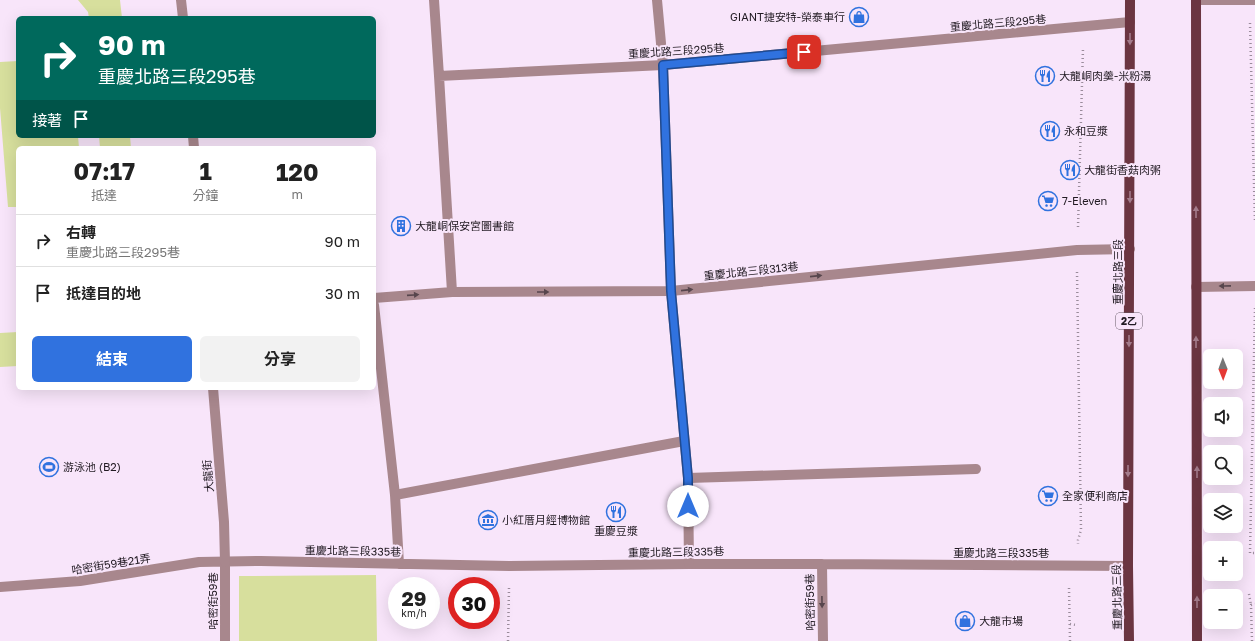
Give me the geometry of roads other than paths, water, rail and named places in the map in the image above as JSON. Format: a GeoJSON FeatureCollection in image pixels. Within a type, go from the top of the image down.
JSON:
{"type":"FeatureCollection","features":[{"type":"Feature","properties":{"kind":"main road","name":"重慶北路三段"},"geometry":{"type":"LineString","coordinates":[[1129,641],[1130,0]]}},
{"type":"Feature","properties":{"kind":"main road"},"geometry":{"type":"LineString","coordinates":[[1196,0],[1197,641]]}},
{"type":"Feature","properties":{"kind":"street"},"geometry":{"type":"LineString","coordinates":[[182,0],[183,16]]}},
{"type":"Feature","properties":{"kind":"street"},"geometry":{"type":"LineString","coordinates":[[434,0],[452,292]]}},
{"type":"Feature","properties":{"kind":"street"},"geometry":{"type":"LineString","coordinates":[[657,0],[663,65],[671,291],[688,478],[689,564]]}},
{"type":"Feature","properties":{"kind":"street"},"geometry":{"type":"LineString","coordinates":[[1196,0],[1255,0]]}},
{"type":"Feature","properties":{"kind":"street","name":"重慶北路三段295巷"},"geometry":{"type":"LineString","coordinates":[[439,76],[663,65],[1130,22]]}},
{"type":"Feature","properties":{"kind":"street","name":"重慶北路三段313巷"},"geometry":{"type":"LineString","coordinates":[[376,298],[452,292],[671,291],[1077,250],[1130,249]]}},
{"type":"Feature","properties":{"kind":"street"},"geometry":{"type":"LineString","coordinates":[[1196,287],[1255,286]]}},
{"type":"Feature","properties":{"kind":"street"},"geometry":{"type":"LineString","coordinates":[[376,323],[395,495],[399,564]]}},
{"type":"Feature","properties":{"kind":"street","name":"大龍街"},"geometry":{"type":"LineString","coordinates":[[213,390],[224,522],[225,562]]}},
{"type":"Feature","properties":{"kind":"street"},"geometry":{"type":"LineString","coordinates":[[395,495],[684,441]]}},
{"type":"Feature","properties":{"kind":"street"},"geometry":{"type":"LineString","coordinates":[[688,478],[976,469]]}},
{"type":"Feature","properties":{"kind":"street","name":"重慶北路三段335巷"},"geometry":{"type":"LineString","coordinates":[[225,562],[261,561],[509,566],[822,564],[1128,566]]}},
{"type":"Feature","properties":{"kind":"street","name":"哈密街59巷21弄"},"geometry":{"type":"LineString","coordinates":[[0,587],[80,581],[199,562],[225,562]]}},
{"type":"Feature","properties":{"kind":"street","name":"哈密街59巷"},"geometry":{"type":"LineString","coordinates":[[225,562],[225,641]]}},
{"type":"Feature","properties":{"kind":"street","name":"哈密街59巷"},"geometry":{"type":"LineString","coordinates":[[822,564],[823,641]]}},
{"type":"Feature","properties":{"kind":"place","name":"GIANT捷安特-榮泰車行"},"geometry":{"type":"Point","coordinates":[859,17]}},
{"type":"Feature","properties":{"kind":"place","name":"大龍峒肉羹-米粉湯"},"geometry":{"type":"Point","coordinates":[1045,76]}},
{"type":"Feature","properties":{"kind":"place","name":"永和豆漿"},"geometry":{"type":"Point","coordinates":[1050,131]}},
{"type":"Feature","properties":{"kind":"place","name":"大龍街香菇肉粥"},"geometry":{"type":"Point","coordinates":[1070,170]}},
{"type":"Feature","properties":{"kind":"place","name":"7-Eleven"},"geometry":{"type":"Point","coordinates":[1048,201]}},
{"type":"Feature","properties":{"kind":"place","name":"大龍峒保安宮圖書館"},"geometry":{"type":"Point","coordinates":[401,226]}},
{"type":"Feature","properties":{"kind":"place","name":"游泳池 (B2)"},"geometry":{"type":"Point","coordinates":[49,467]}},
{"type":"Feature","properties":{"kind":"place","name":"全家便利商店"},"geometry":{"type":"Point","coordinates":[1048,496]}},
{"type":"Feature","properties":{"kind":"place","name":"重慶豆漿"},"geometry":{"type":"Point","coordinates":[616,512]}},
{"type":"Feature","properties":{"kind":"place","name":"小紅厝月經博物館"},"geometry":{"type":"Point","coordinates":[488,520]}},
{"type":"Feature","properties":{"kind":"place","name":"大龍市場"},"geometry":{"type":"Point","coordinates":[965,621]}}]}
